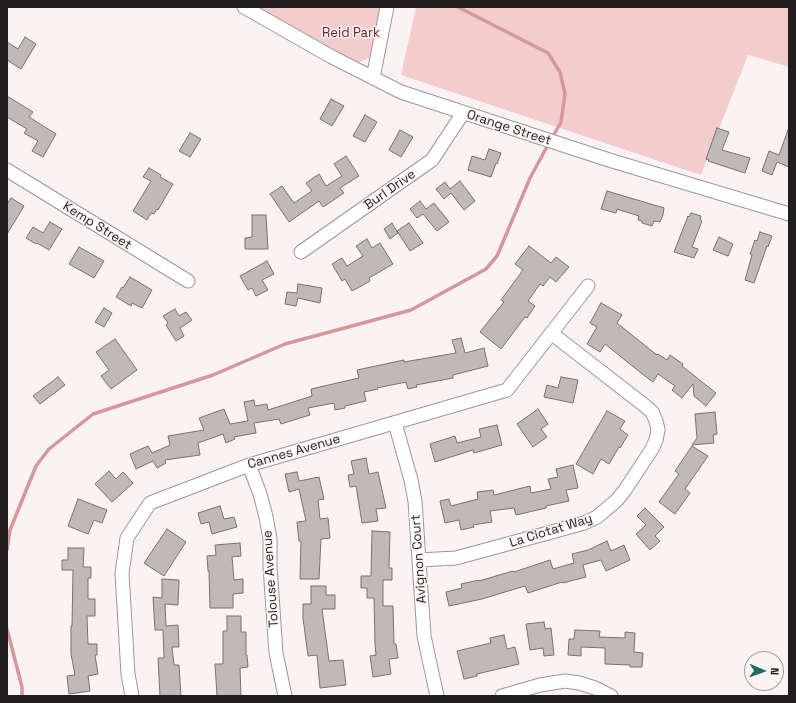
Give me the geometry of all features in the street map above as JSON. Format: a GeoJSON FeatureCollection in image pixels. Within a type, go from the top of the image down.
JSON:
{"type":"FeatureCollection","features":[{"type":"Feature","properties":{"kind":"street","name":"Orange Street"},"geometry":{"type":"LineString","coordinates":[[244,7],[332,57],[401,92],[609,160],[789,214]]}},
{"type":"Feature","properties":{"kind":"street"},"geometry":{"type":"LineString","coordinates":[[374,78],[387,7]]}},
{"type":"Feature","properties":{"kind":"street","name":"Burl Drive"},"geometry":{"type":"LineString","coordinates":[[301,252],[432,160],[463,113]]}},
{"type":"Feature","properties":{"kind":"street","name":"Kemp Street"},"geometry":{"type":"LineString","coordinates":[[7,170],[188,282]]}},
{"type":"Feature","properties":{"kind":"street","name":"Cannes Avenue"},"geometry":{"type":"LineString","coordinates":[[132,696],[128,674],[122,573],[127,538],[150,503],[249,465],[507,390],[588,286]]}},
{"type":"Feature","properties":{"kind":"street","name":"La Ciotat Way"},"geometry":{"type":"LineString","coordinates":[[420,560],[456,558],[584,523],[597,517],[617,500],[652,449],[658,430],[652,412],[551,334]]}},
{"type":"Feature","properties":{"kind":"street","name":"Avignon Court"},"geometry":{"type":"LineString","coordinates":[[395,423],[411,480],[415,501],[424,636],[437,696]]}},
{"type":"Feature","properties":{"kind":"street","name":"Tolouse Avenue"},"geometry":{"type":"LineString","coordinates":[[249,465],[260,494],[270,539],[276,653],[285,696]]}},
{"type":"Feature","properties":{"kind":"street"},"geometry":{"type":"LineString","coordinates":[[502,696],[540,685],[565,681],[580,683],[611,696]]}},
{"type":"Feature","properties":{"kind":"green space","name":"Reid Park"},"geometry":{"type":"Polygon","coordinates":[[[251,7],[383,7],[374,56],[354,64],[251,7]]]}},
{"type":"Feature","properties":{"kind":"green space"},"geometry":{"type":"Polygon","coordinates":[[[416,7],[789,7],[789,67],[748,55],[701,175],[401,75],[416,7]]]}},
{"type":"Feature","properties":{"kind":"building"},"geometry":{"type":"Polygon","coordinates":[[[25,37],[36,44],[21,69],[7,60],[7,42],[18,49],[25,37]]]}},
{"type":"Feature","properties":{"kind":"building"},"geometry":{"type":"Polygon","coordinates":[[[7,96],[33,112],[29,117],[56,134],[43,157],[32,151],[38,141],[24,133],[27,129],[7,117],[7,96]]]}},
{"type":"Feature","properties":{"kind":"building"},"geometry":{"type":"Polygon","coordinates":[[[331,99],[344,106],[332,126],[320,119],[331,99]]]}},
{"type":"Feature","properties":{"kind":"building"},"geometry":{"type":"Polygon","coordinates":[[[365,115],[377,122],[365,142],[353,136],[365,115]]]}},
{"type":"Feature","properties":{"kind":"building"},"geometry":{"type":"Polygon","coordinates":[[[717,128],[729,132],[722,150],[750,158],[745,173],[708,161],[709,160],[706,159],[717,128]]]}},
{"type":"Feature","properties":{"kind":"building"},"geometry":{"type":"Polygon","coordinates":[[[400,130],[413,137],[401,157],[389,150],[400,130]]]}},
{"type":"Feature","properties":{"kind":"building"},"geometry":{"type":"Polygon","coordinates":[[[788,130],[789,167],[777,162],[772,175],[762,171],[769,151],[779,155],[788,130]]]}},
{"type":"Feature","properties":{"kind":"building"},"geometry":{"type":"Polygon","coordinates":[[[190,133],[201,139],[190,157],[179,151],[190,133]]]}},
{"type":"Feature","properties":{"kind":"building"},"geometry":{"type":"Polygon","coordinates":[[[489,149],[501,153],[491,177],[468,170],[472,156],[485,160],[489,149]]]}},
{"type":"Feature","properties":{"kind":"building"},"geometry":{"type":"Polygon","coordinates":[[[346,156],[359,176],[340,188],[344,193],[323,207],[319,201],[289,222],[270,194],[282,186],[294,203],[312,191],[306,183],[319,174],[326,186],[342,176],[334,164],[346,156]]]}},
{"type":"Feature","properties":{"kind":"building"},"geometry":{"type":"Polygon","coordinates":[[[149,168],[161,175],[160,177],[173,184],[158,210],[157,209],[154,214],[151,213],[147,220],[133,211],[151,181],[143,177],[149,168]]]}},
{"type":"Feature","properties":{"kind":"building"},"geometry":{"type":"Polygon","coordinates":[[[460,181],[475,201],[464,210],[451,193],[444,199],[436,189],[445,182],[450,189],[460,181]]]}},
{"type":"Feature","properties":{"kind":"building"},"geometry":{"type":"Polygon","coordinates":[[[607,191],[664,208],[660,222],[654,221],[652,226],[638,220],[639,216],[617,209],[616,213],[601,209],[607,191]]]}},
{"type":"Feature","properties":{"kind":"building"},"geometry":{"type":"Polygon","coordinates":[[[11,198],[24,206],[7,234],[7,204],[11,198]]]}},
{"type":"Feature","properties":{"kind":"building"},"geometry":{"type":"Polygon","coordinates":[[[420,201],[426,209],[434,203],[449,222],[437,231],[423,214],[417,218],[410,209],[420,201]]]}},
{"type":"Feature","properties":{"kind":"building"},"geometry":{"type":"Polygon","coordinates":[[[691,213],[701,216],[700,220],[702,221],[692,247],[698,249],[694,258],[674,252],[688,216],[689,217],[691,213]]]}},
{"type":"Feature","properties":{"kind":"building"},"geometry":{"type":"Polygon","coordinates":[[[252,215],[266,215],[268,249],[245,249],[245,238],[252,237],[252,215]]]}},
{"type":"Feature","properties":{"kind":"building"},"geometry":{"type":"Polygon","coordinates":[[[50,222],[62,229],[49,250],[26,238],[33,227],[43,233],[50,222]]]}},
{"type":"Feature","properties":{"kind":"building"},"geometry":{"type":"Polygon","coordinates":[[[392,223],[398,233],[390,239],[384,229],[392,223]]]}},
{"type":"Feature","properties":{"kind":"building"},"geometry":{"type":"Polygon","coordinates":[[[409,223],[423,243],[410,251],[397,231],[409,223]]]}},
{"type":"Feature","properties":{"kind":"building"},"geometry":{"type":"Polygon","coordinates":[[[760,232],[772,236],[754,283],[745,280],[752,255],[750,254],[755,240],[757,241],[760,232]]]}},
{"type":"Feature","properties":{"kind":"building"},"geometry":{"type":"Polygon","coordinates":[[[719,237],[733,244],[728,256],[713,250],[719,237]]]}},
{"type":"Feature","properties":{"kind":"building"},"geometry":{"type":"Polygon","coordinates":[[[367,239],[372,248],[380,243],[393,264],[369,278],[370,281],[352,291],[345,279],[342,281],[332,264],[342,258],[347,266],[363,256],[356,246],[367,239]]]}},
{"type":"Feature","properties":{"kind":"building"},"geometry":{"type":"Polygon","coordinates":[[[529,246],[551,263],[556,257],[569,267],[556,282],[550,277],[543,286],[540,284],[528,301],[535,306],[501,349],[480,332],[504,302],[501,300],[523,270],[515,264],[529,246]]]}},
{"type":"Feature","properties":{"kind":"building"},"geometry":{"type":"Polygon","coordinates":[[[79,247],[104,261],[94,278],[69,264],[79,247]]]}},
{"type":"Feature","properties":{"kind":"building"},"geometry":{"type":"Polygon","coordinates":[[[267,261],[274,274],[262,280],[268,290],[256,296],[252,288],[248,290],[240,276],[267,261]]]}},
{"type":"Feature","properties":{"kind":"building"},"geometry":{"type":"Polygon","coordinates":[[[130,277],[152,290],[142,308],[132,303],[131,306],[116,297],[130,277]]]}},
{"type":"Feature","properties":{"kind":"building"},"geometry":{"type":"Polygon","coordinates":[[[298,284],[322,288],[320,303],[298,298],[296,306],[285,304],[287,292],[297,293],[298,284]]]}},
{"type":"Feature","properties":{"kind":"building"},"geometry":{"type":"Polygon","coordinates":[[[601,303],[622,315],[617,323],[657,355],[658,354],[667,360],[670,355],[683,364],[682,366],[716,393],[706,406],[694,396],[693,384],[682,398],[672,390],[675,386],[658,374],[653,382],[605,344],[600,352],[587,344],[597,327],[590,323],[601,303]]]}},
{"type":"Feature","properties":{"kind":"building"},"geometry":{"type":"Polygon","coordinates":[[[104,308],[112,313],[104,327],[95,322],[104,308]]]}},
{"type":"Feature","properties":{"kind":"building"},"geometry":{"type":"Polygon","coordinates":[[[175,309],[179,316],[186,312],[192,320],[180,328],[184,336],[176,341],[166,325],[168,323],[163,316],[175,309]]]}},
{"type":"Feature","properties":{"kind":"building"},"geometry":{"type":"Polygon","coordinates":[[[461,338],[465,353],[484,348],[488,366],[453,375],[453,378],[416,385],[417,387],[408,389],[406,382],[377,388],[378,389],[364,392],[366,401],[335,410],[334,403],[308,408],[310,415],[281,424],[279,419],[254,423],[256,433],[234,437],[235,439],[226,443],[223,434],[198,443],[200,455],[165,460],[166,463],[157,468],[153,461],[136,469],[130,454],[148,446],[152,453],[170,445],[168,436],[204,430],[199,418],[224,409],[230,424],[248,421],[244,402],[254,400],[255,406],[267,404],[268,410],[312,396],[311,389],[359,378],[357,370],[404,360],[404,362],[456,353],[452,340],[461,338]]]}},
{"type":"Feature","properties":{"kind":"building"},"geometry":{"type":"Polygon","coordinates":[[[115,339],[137,370],[111,389],[101,376],[109,370],[96,352],[115,339]]]}},
{"type":"Feature","properties":{"kind":"building"},"geometry":{"type":"Polygon","coordinates":[[[58,377],[65,385],[40,404],[33,396],[58,377]]]}},
{"type":"Feature","properties":{"kind":"building"},"geometry":{"type":"Polygon","coordinates":[[[561,377],[578,380],[573,403],[544,397],[547,385],[558,388],[561,377]]]}},
{"type":"Feature","properties":{"kind":"building"},"geometry":{"type":"Polygon","coordinates":[[[538,409],[548,424],[541,429],[547,437],[533,447],[517,424],[538,409]]]}},
{"type":"Feature","properties":{"kind":"building"},"geometry":{"type":"Polygon","coordinates":[[[607,411],[625,421],[620,429],[628,435],[609,464],[601,459],[593,474],[576,464],[607,411]]]}},
{"type":"Feature","properties":{"kind":"building"},"geometry":{"type":"Polygon","coordinates":[[[715,412],[717,434],[713,435],[714,443],[692,445],[697,438],[695,414],[715,412]]]}},
{"type":"Feature","properties":{"kind":"building"},"geometry":{"type":"Polygon","coordinates":[[[497,425],[502,445],[474,453],[473,450],[435,462],[430,444],[455,436],[457,443],[481,437],[479,429],[497,425]]]}},
{"type":"Feature","properties":{"kind":"building"},"geometry":{"type":"Polygon","coordinates":[[[692,446],[708,456],[685,489],[690,493],[675,514],[659,502],[679,474],[675,471],[692,446]]]}},
{"type":"Feature","properties":{"kind":"building"},"geometry":{"type":"Polygon","coordinates":[[[366,458],[369,474],[378,472],[386,508],[376,509],[378,521],[362,523],[356,486],[350,487],[348,475],[354,474],[351,461],[366,458]]]}},
{"type":"Feature","properties":{"kind":"building"},"geometry":{"type":"Polygon","coordinates":[[[573,465],[578,488],[566,490],[569,501],[516,515],[514,508],[490,511],[492,522],[473,525],[474,527],[461,530],[459,520],[445,523],[440,501],[449,499],[451,506],[478,499],[477,492],[493,490],[494,495],[530,486],[531,493],[551,489],[548,479],[558,477],[556,469],[573,465]]]}},
{"type":"Feature","properties":{"kind":"building"},"geometry":{"type":"Polygon","coordinates":[[[109,471],[116,479],[123,472],[133,483],[112,502],[95,484],[109,471]]]}},
{"type":"Feature","properties":{"kind":"building"},"geometry":{"type":"Polygon","coordinates":[[[297,472],[299,481],[319,477],[324,499],[318,500],[320,519],[328,518],[330,538],[321,539],[319,579],[300,579],[301,541],[299,541],[297,522],[306,521],[299,489],[289,492],[285,474],[297,472]]]}},
{"type":"Feature","properties":{"kind":"building"},"geometry":{"type":"Polygon","coordinates":[[[78,499],[107,510],[102,523],[94,520],[88,534],[68,526],[78,499]]]}},
{"type":"Feature","properties":{"kind":"building"},"geometry":{"type":"Polygon","coordinates":[[[220,506],[224,519],[234,517],[237,527],[212,534],[209,522],[201,524],[198,513],[220,506]]]}},
{"type":"Feature","properties":{"kind":"building"},"geometry":{"type":"Polygon","coordinates":[[[645,508],[664,527],[655,536],[660,541],[650,550],[636,534],[646,525],[637,516],[645,508]]]}},
{"type":"Feature","properties":{"kind":"building"},"geometry":{"type":"Polygon","coordinates":[[[167,529],[186,542],[164,576],[144,563],[167,529]]]}},
{"type":"Feature","properties":{"kind":"building"},"geometry":{"type":"Polygon","coordinates":[[[372,531],[390,532],[389,568],[392,568],[392,580],[383,580],[383,606],[393,606],[394,644],[396,644],[398,658],[389,659],[391,674],[373,677],[370,656],[376,655],[374,598],[367,598],[367,588],[361,588],[361,576],[371,576],[372,531]]]}},
{"type":"Feature","properties":{"kind":"building"},"geometry":{"type":"Polygon","coordinates":[[[607,541],[611,551],[624,545],[630,560],[606,571],[601,560],[583,565],[586,577],[562,582],[528,593],[525,586],[482,599],[449,606],[446,592],[462,588],[461,584],[514,572],[550,560],[553,569],[574,563],[572,554],[588,550],[607,541]]]}},
{"type":"Feature","properties":{"kind":"building"},"geometry":{"type":"Polygon","coordinates":[[[240,543],[241,556],[232,557],[234,580],[243,579],[243,593],[233,594],[233,608],[210,608],[207,556],[216,555],[215,545],[240,543]]]}},
{"type":"Feature","properties":{"kind":"building"},"geometry":{"type":"Polygon","coordinates":[[[68,548],[84,548],[83,567],[91,567],[91,578],[88,578],[88,599],[95,599],[95,616],[87,616],[88,644],[97,644],[97,655],[95,655],[98,674],[88,676],[90,691],[69,694],[67,676],[75,675],[71,654],[73,570],[62,570],[62,560],[68,560],[68,548]]]}},
{"type":"Feature","properties":{"kind":"building"},"geometry":{"type":"Polygon","coordinates":[[[162,579],[179,580],[178,605],[165,604],[166,626],[178,625],[179,647],[172,647],[174,665],[179,665],[181,696],[160,696],[158,658],[164,658],[163,630],[155,630],[153,597],[162,598],[162,579]]]}},
{"type":"Feature","properties":{"kind":"building"},"geometry":{"type":"Polygon","coordinates":[[[311,586],[326,586],[326,595],[335,595],[335,609],[322,609],[329,661],[343,660],[346,685],[320,688],[317,655],[308,656],[303,618],[303,604],[311,604],[311,586]]]}},
{"type":"Feature","properties":{"kind":"building"},"geometry":{"type":"Polygon","coordinates":[[[227,616],[241,616],[241,632],[246,632],[246,655],[248,667],[240,668],[241,696],[217,696],[215,664],[223,664],[223,631],[227,631],[227,616]]]}},
{"type":"Feature","properties":{"kind":"building"},"geometry":{"type":"Polygon","coordinates":[[[544,622],[545,629],[551,628],[554,655],[544,656],[543,648],[530,650],[526,624],[544,622]]]}},
{"type":"Feature","properties":{"kind":"building"},"geometry":{"type":"Polygon","coordinates":[[[575,630],[600,631],[599,637],[625,638],[625,632],[635,633],[634,652],[643,653],[642,667],[605,664],[605,648],[581,647],[581,656],[568,655],[569,639],[574,639],[575,630]]]}},
{"type":"Feature","properties":{"kind":"building"},"geometry":{"type":"Polygon","coordinates":[[[504,635],[507,649],[515,647],[519,664],[477,674],[477,676],[464,679],[457,651],[491,643],[490,638],[504,635]]]}},
{"type":"Feature","properties":{"kind":"waterway"},"geometry":{"type":"LineString","coordinates":[[458,7],[548,53],[560,72],[565,94],[561,122],[552,138]]}},
{"type":"Feature","properties":{"kind":"waterway"},"geometry":{"type":"LineString","coordinates":[[7,550],[10,530],[36,466],[49,449],[93,414],[213,375],[285,344],[411,310],[486,269],[497,256],[530,178],[549,143]]}},
{"type":"Feature","properties":{"kind":"waterway"},"geometry":{"type":"LineString","coordinates":[[7,629],[22,687],[22,696]]}}]}
